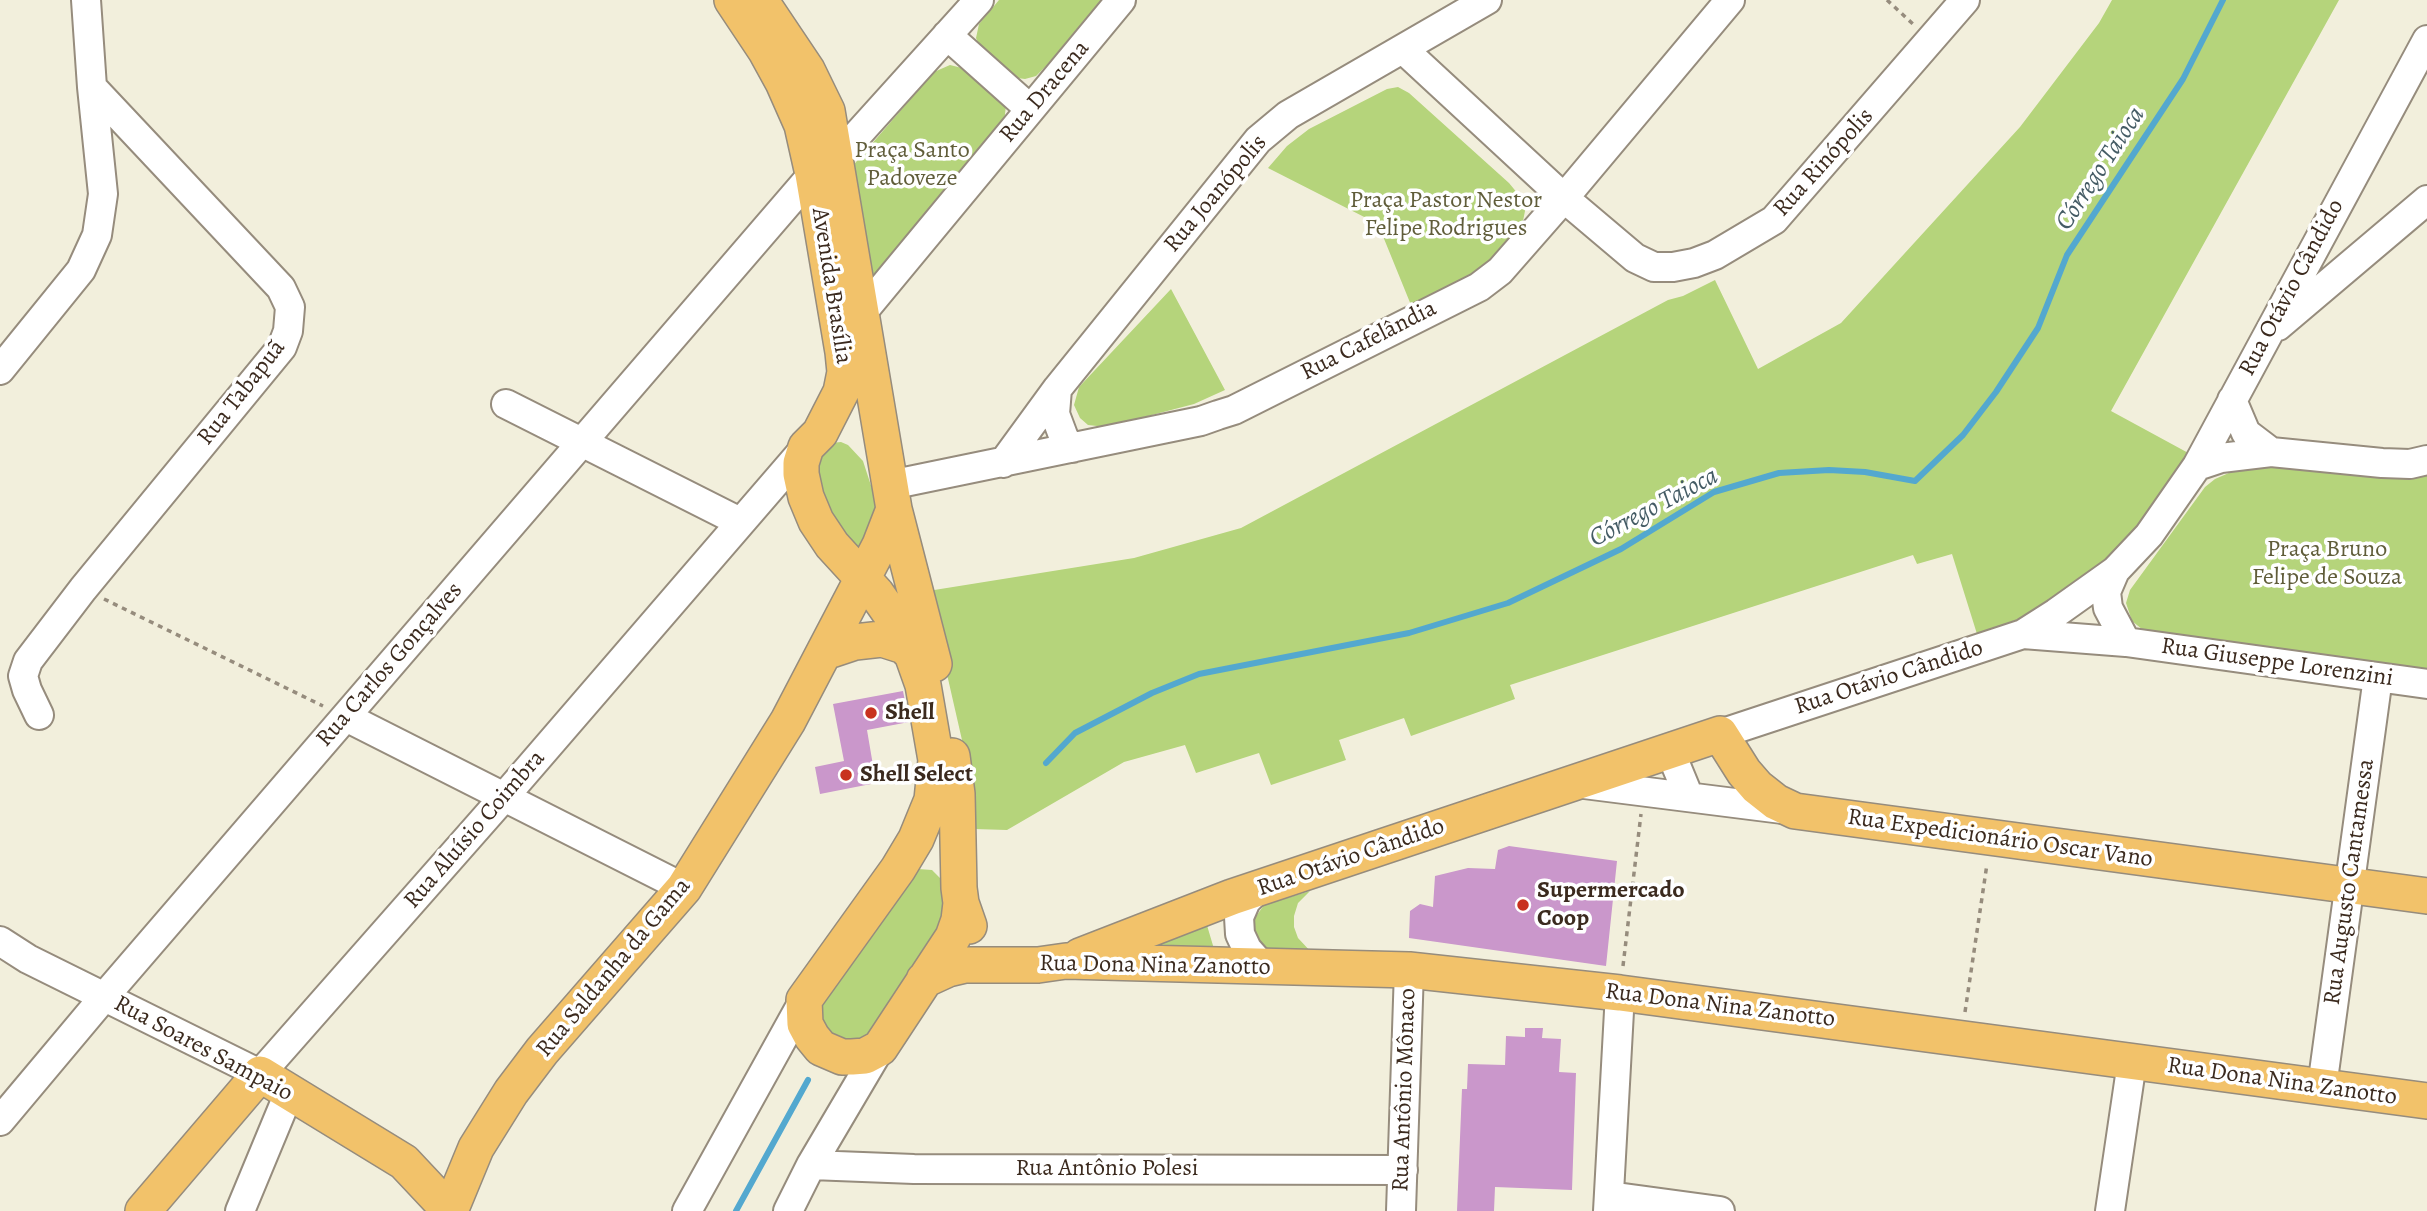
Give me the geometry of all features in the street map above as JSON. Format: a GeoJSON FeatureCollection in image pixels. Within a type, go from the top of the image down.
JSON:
{"type":"FeatureCollection","features":[{"type":"Feature","properties":{"kind":"main road","name":"Avenida Brasília"},"geometry":{"type":"LineString","coordinates":[[732,0],[766,51],[824,165],[862,314],[890,487],[941,693],[952,751],[957,794],[960,896]]}},
{"type":"Feature","properties":{"kind":"main road","name":"Avenida Brasília"},"geometry":{"type":"LineString","coordinates":[[760,0],[787,38],[827,111],[820,214],[845,372],[837,403],[801,463],[801,474],[816,521],[832,545],[886,606],[912,654],[929,707],[936,760],[936,778],[928,813],[916,839],[898,869],[804,1000]]}},
{"type":"Feature","properties":{"kind":"main road"},"geometry":{"type":"LineString","coordinates":[[813,440],[839,430],[857,434],[890,487]]}},
{"type":"Feature","properties":{"kind":"main road","name":"Rua Saldanha da Gama"},"geometry":{"type":"LineString","coordinates":[[450,1211],[476,1148],[511,1092],[542,1051],[684,888],[788,721],[887,531],[890,487]]}},
{"type":"Feature","properties":{"kind":"main road"},"geometry":{"type":"LineString","coordinates":[[825,652],[855,642],[882,639],[897,642],[912,654]]}},
{"type":"Feature","properties":{"kind":"main road"},"geometry":{"type":"LineString","coordinates":[[1720,734],[1757,787],[1776,802],[1795,811]]}},
{"type":"Feature","properties":{"kind":"main road","name":"Rua Otávio Cândido"},"geometry":{"type":"LineString","coordinates":[[1066,961],[1232,897],[1720,734]]}},
{"type":"Feature","properties":{"kind":"main road","name":"Rua Expedicionário Oscar Vano"},"geometry":{"type":"LineString","coordinates":[[1795,811],[2427,896]]}},
{"type":"Feature","properties":{"kind":"main road"},"geometry":{"type":"LineString","coordinates":[[804,1000],[805,1024],[811,1037],[821,1048],[842,1057],[852,1058],[865,1056],[880,1048],[956,931],[960,896],[951,873],[940,867],[915,863],[898,869]]}},
{"type":"Feature","properties":{"kind":"main road","name":"Rua Dona Nina Zanotto"},"geometry":{"type":"LineString","coordinates":[[960,896],[971,929],[980,942],[1009,964]]}},
{"type":"Feature","properties":{"kind":"main road","name":"Rua Dona Nina Zanotto"},"geometry":{"type":"LineString","coordinates":[[924,980],[965,965],[1038,965],[1066,961],[1409,970],[1620,993],[2427,1101]]}},
{"type":"Feature","properties":{"kind":"main road","name":"Rua Soares Sampaio"},"geometry":{"type":"LineString","coordinates":[[260,1074],[404,1162],[450,1211]]}},
{"type":"Feature","properties":{"kind":"main road","name":"Rua Aluísio Coimbra"},"geometry":{"type":"LineString","coordinates":[[143,1211],[260,1074]]}},
{"type":"Feature","properties":{"kind":"main road","name":"Rua Soares Sampaio"},"geometry":{"type":"LineString","coordinates":[[404,1162],[430,1166],[450,1161],[476,1148]]}},
{"type":"Feature","properties":{"kind":"street"},"geometry":{"type":"LineString","coordinates":[[0,370],[81,270],[97,235],[103,194],[86,0]]}},
{"type":"Feature","properties":{"kind":"street","name":"Rua Carlos Gonçalves"},"geometry":{"type":"LineString","coordinates":[[0,1121],[782,210],[979,0]]}},
{"type":"Feature","properties":{"kind":"street","name":"Rua Dracena"},"geometry":{"type":"LineString","coordinates":[[862,314],[1122,0]]}},
{"type":"Feature","properties":{"kind":"street","name":"Rua Joanópolis"},"geometry":{"type":"LineString","coordinates":[[1003,463],[1057,389],[1258,140],[1288,115],[1487,0]]}},
{"type":"Feature","properties":{"kind":"street","name":"Rua Cafelândia"},"geometry":{"type":"LineString","coordinates":[[890,487],[1201,421],[1234,410],[1479,287],[1500,271],[1564,198],[1730,0]]}},
{"type":"Feature","properties":{"kind":"street","name":"Rua Rinópolis"},"geometry":{"type":"LineString","coordinates":[[1404,50],[1564,198],[1635,258],[1654,267],[1674,267],[1715,255],[1774,220],[1965,0]]}},
{"type":"Feature","properties":{"kind":"street"},"geometry":{"type":"LineString","coordinates":[[947,35],[1030,109]]}},
{"type":"Feature","properties":{"kind":"street","name":"Rua Otávio Cândido"},"geometry":{"type":"LineString","coordinates":[[1720,734],[2023,634],[2115,571],[2149,535],[2197,466],[2427,40]]}},
{"type":"Feature","properties":{"kind":"street","name":"Rua Tabapuã"},"geometry":{"type":"LineString","coordinates":[[39,715],[23,676],[28,661],[83,589],[282,347],[288,331],[290,307],[281,288],[92,88]]}},
{"type":"Feature","properties":{"kind":"street"},"geometry":{"type":"LineString","coordinates":[[2266,337],[2427,200]]}},
{"type":"Feature","properties":{"kind":"street"},"geometry":{"type":"LineString","coordinates":[[782,210],[820,214]]}},
{"type":"Feature","properties":{"kind":"street"},"geometry":{"type":"LineString","coordinates":[[1057,389],[1055,414],[1064,438],[1072,448]]}},
{"type":"Feature","properties":{"kind":"street"},"geometry":{"type":"LineString","coordinates":[[2232,400],[2246,433],[2271,452]]}},
{"type":"Feature","properties":{"kind":"street"},"geometry":{"type":"LineString","coordinates":[[506,404],[740,522]]}},
{"type":"Feature","properties":{"kind":"street","name":"Rua Aluísio Coimbra"},"geometry":{"type":"LineString","coordinates":[[260,1074],[813,440]]}},
{"type":"Feature","properties":{"kind":"street"},"geometry":{"type":"LineString","coordinates":[[2197,466],[2221,458],[2271,452],[2382,463],[2410,464],[2427,460]]}},
{"type":"Feature","properties":{"kind":"street","name":"Rua Giuseppe Lorenzini"},"geometry":{"type":"LineString","coordinates":[[2115,571],[2106,593],[2108,608],[2126,642]]}},
{"type":"Feature","properties":{"kind":"street","name":"Rua Giuseppe Lorenzini"},"geometry":{"type":"LineString","coordinates":[[2023,634],[2126,642],[2427,684]]}},
{"type":"Feature","properties":{"kind":"street","name":"Rua Augusto Cantamessa"},"geometry":{"type":"LineString","coordinates":[[2322,1087],[2378,677]]}},
{"type":"Feature","properties":{"kind":"street"},"geometry":{"type":"LineString","coordinates":[[346,717],[684,888]]}},
{"type":"Feature","properties":{"kind":"street"},"geometry":{"type":"LineString","coordinates":[[1670,751],[1689,797]]}},
{"type":"Feature","properties":{"kind":"street","name":"Rua Expedicionário Oscar Vano"},"geometry":{"type":"LineString","coordinates":[[1574,783],[1795,811]]}},
{"type":"Feature","properties":{"kind":"street"},"geometry":{"type":"LineString","coordinates":[[1258,889],[1246,901],[1239,917],[1240,934],[1247,949],[1263,967]]}},
{"type":"Feature","properties":{"kind":"street","name":"Rua Soares Sampaio"},"geometry":{"type":"LineString","coordinates":[[0,941],[28,959],[104,998],[260,1074]]}},
{"type":"Feature","properties":{"kind":"street","name":"Rua Antônio Mônaco"},"geometry":{"type":"LineString","coordinates":[[1401,1211],[1409,970]]}},
{"type":"Feature","properties":{"kind":"street"},"geometry":{"type":"LineString","coordinates":[[1620,993],[1609,1204],[1720,1211]]}},
{"type":"Feature","properties":{"kind":"street"},"geometry":{"type":"LineString","coordinates":[[687,1211],[804,1000]]}},
{"type":"Feature","properties":{"kind":"street"},"geometry":{"type":"LineString","coordinates":[[788,1211],[811,1165],[880,1048]]}},
{"type":"Feature","properties":{"kind":"street"},"geometry":{"type":"LineString","coordinates":[[2110,1211],[2132,1062]]}},
{"type":"Feature","properties":{"kind":"street"},"geometry":{"type":"LineString","coordinates":[[240,1211],[289,1093]]}},
{"type":"Feature","properties":{"kind":"street","name":"Rua Antônio Polesi"},"geometry":{"type":"LineString","coordinates":[[811,1165],[914,1169],[1402,1170]]}},
{"type":"Feature","properties":{"kind":"path"},"geometry":{"type":"LineString","coordinates":[[1887,0],[1930,41]]}},
{"type":"Feature","properties":{"kind":"path"},"geometry":{"type":"LineString","coordinates":[[83,589],[346,717]]}},
{"type":"Feature","properties":{"kind":"path"},"geometry":{"type":"LineString","coordinates":[[1620,993],[1643,792]]}},
{"type":"Feature","properties":{"kind":"path"},"geometry":{"type":"LineString","coordinates":[[1962,1038],[1992,837]]}},
{"type":"Feature","properties":{"kind":"green space","name":"Praça Santo Padoveze"},"geometry":{"type":"Polygon","coordinates":[[[999,0],[1101,0],[1047,65],[1036,76],[1025,79],[1006,73],[980,47],[976,38],[979,24],[999,0]]]}},
{"type":"Feature","properties":{"kind":"green space"},"geometry":{"type":"Polygon","coordinates":[[[2112,0],[2339,0],[2111,411],[2192,455],[2160,508],[2094,575],[2024,617],[1977,634],[1952,554],[1917,564],[1913,555],[1510,685],[1515,699],[1411,736],[1404,718],[1339,740],[1346,760],[1271,785],[1259,753],[1196,773],[1185,745],[1124,762],[1007,830],[974,829],[967,762],[928,591],[1134,558],[1241,528],[1668,300],[1683,296],[1715,280],[1758,369],[1841,323],[2020,127],[2099,23],[2112,0]]]}},
{"type":"Feature","properties":{"kind":"green space","name":"Praça Santo Padoveze"},"geometry":{"type":"Polygon","coordinates":[[[950,65],[966,69],[1006,105],[1004,123],[869,283],[850,169],[934,72],[950,65]]]}},
{"type":"Feature","properties":{"kind":"green space","name":"Praça Pastor Nestor Felipe Rodrigues"},"geometry":{"type":"Polygon","coordinates":[[[1398,87],[1409,93],[1509,183],[1523,200],[1525,211],[1522,226],[1490,265],[1473,276],[1411,305],[1378,224],[1268,168],[1287,146],[1309,129],[1387,89],[1398,87]]]}},
{"type":"Feature","properties":{"kind":"green space"},"geometry":{"type":"Polygon","coordinates":[[[1171,289],[1225,390],[1194,404],[1106,427],[1088,425],[1080,418],[1074,405],[1079,387],[1171,289]]]}},
{"type":"Feature","properties":{"kind":"green space"},"geometry":{"type":"Polygon","coordinates":[[[841,442],[848,445],[863,461],[876,501],[876,514],[864,544],[858,547],[852,547],[838,539],[810,458],[831,443],[841,442]]]}},
{"type":"Feature","properties":{"kind":"green space","name":"Praça Bruno Felipe de Souza"},"geometry":{"type":"Polygon","coordinates":[[[2268,463],[2402,478],[2427,475],[2427,672],[2148,634],[2132,621],[2126,603],[2130,590],[2205,487],[2215,479],[2245,466],[2268,463]]]}},
{"type":"Feature","properties":{"kind":"green space"},"geometry":{"type":"Polygon","coordinates":[[[918,869],[932,870],[942,880],[946,899],[941,923],[879,1026],[859,1042],[840,1041],[817,1021],[822,995],[918,869]]]}},
{"type":"Feature","properties":{"kind":"green space"},"geometry":{"type":"Polygon","coordinates":[[[1310,891],[1298,903],[1294,927],[1298,938],[1312,953],[1273,956],[1255,943],[1252,922],[1264,905],[1310,891]]]}},
{"type":"Feature","properties":{"kind":"green space"},"geometry":{"type":"Polygon","coordinates":[[[1206,922],[1217,959],[1111,953],[1206,922]]]}},
{"type":"Feature","properties":{"kind":"building"},"geometry":{"type":"Polygon","coordinates":[[[903,691],[909,722],[867,730],[876,783],[820,794],[815,767],[844,761],[833,704],[903,691]]]}},
{"type":"Feature","properties":{"kind":"building","name":"Supermercado Coop"},"geometry":{"type":"Polygon","coordinates":[[[1509,846],[1617,861],[1606,966],[1409,938],[1410,911],[1420,904],[1433,907],[1435,876],[1468,868],[1495,869],[1498,850],[1509,846]]]}},
{"type":"Feature","properties":{"kind":"building"},"geometry":{"type":"Polygon","coordinates":[[[1525,1028],[1543,1028],[1542,1038],[1561,1039],[1559,1072],[1576,1073],[1572,1190],[1495,1187],[1494,1211],[1457,1211],[1462,1089],[1467,1089],[1468,1064],[1505,1065],[1506,1036],[1525,1037],[1525,1028]]]}},
{"type":"Feature","properties":{"kind":"waterway","name":"Córrego Taioca"},"geometry":{"type":"LineString","coordinates":[[1046,763],[1075,733],[1152,693],[1199,674],[1409,633],[1508,603],[1621,549],[1714,492],[1779,473],[1829,470],[1865,472],[1915,481],[1963,435],[1996,392],[2038,328],[2067,255],[2183,79],[2223,0]]}},
{"type":"Feature","properties":{"kind":"waterway","name":"Córrego Taioca"},"geometry":{"type":"LineString","coordinates":[[736,1211],[808,1080]]}},
{"type":"Feature","properties":{"kind":"place","name":"Shell"},"geometry":{"type":"Point","coordinates":[871,713]}},
{"type":"Feature","properties":{"kind":"place","name":"Shell Select"},"geometry":{"type":"Point","coordinates":[846,775]}},
{"type":"Feature","properties":{"kind":"place","name":"Supermercado Coop"},"geometry":{"type":"Point","coordinates":[1523,905]}}]}
